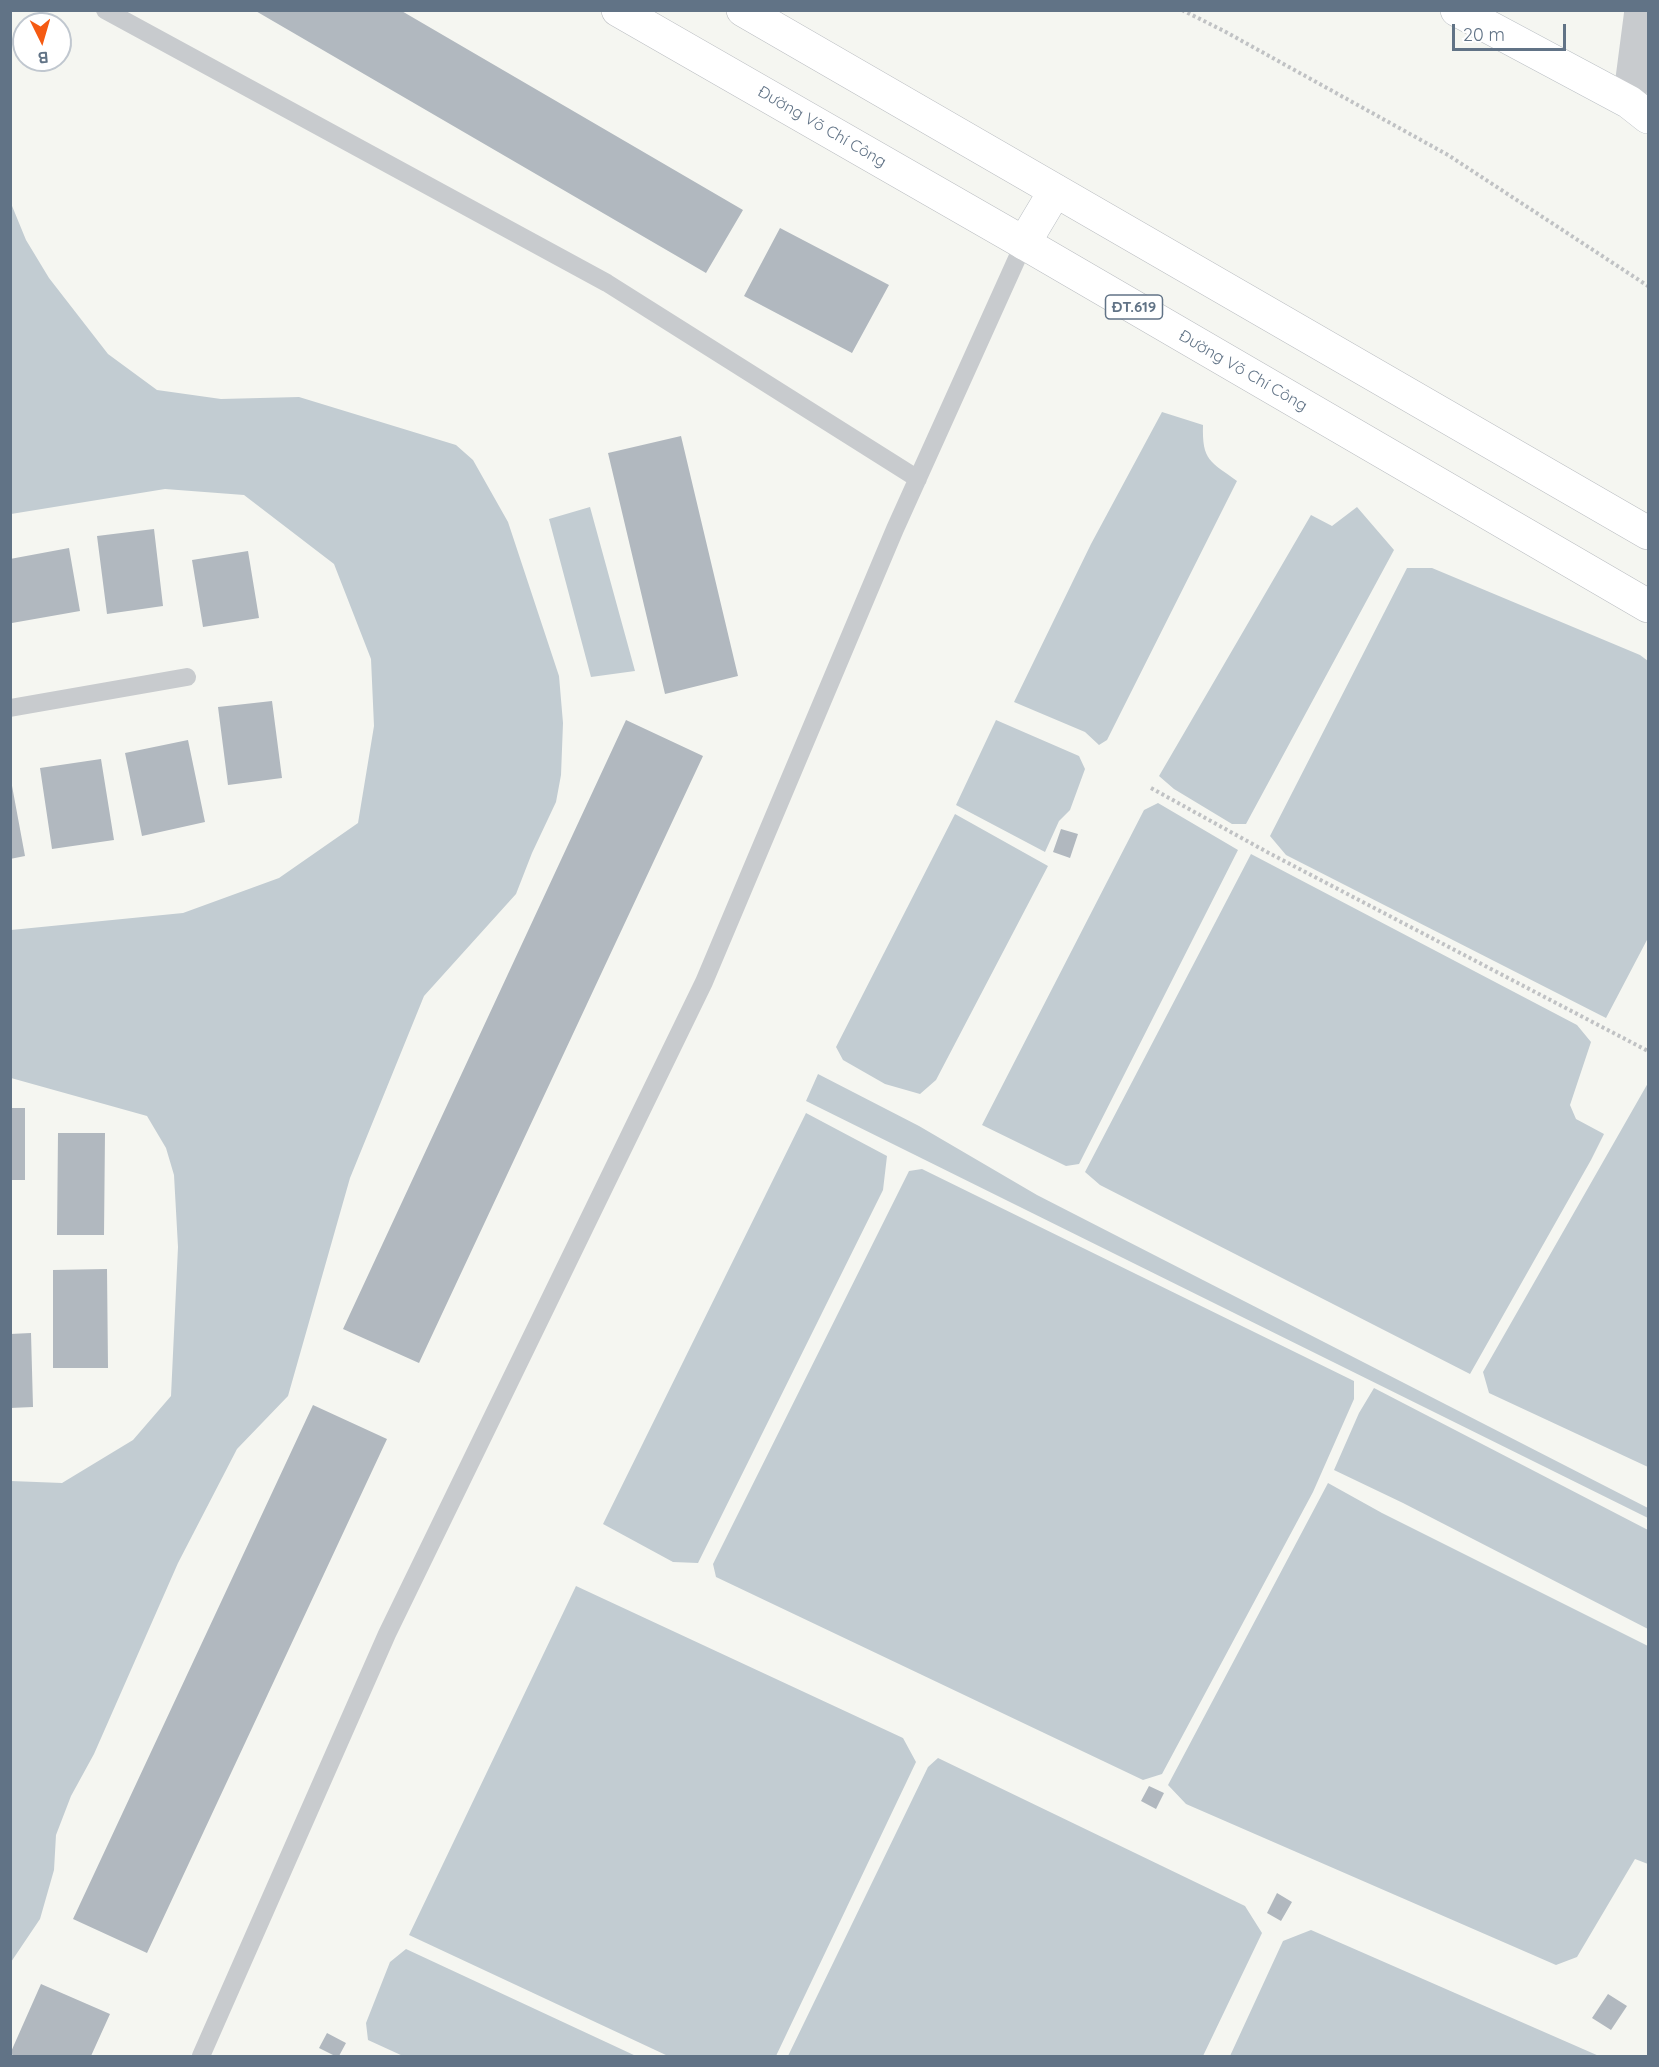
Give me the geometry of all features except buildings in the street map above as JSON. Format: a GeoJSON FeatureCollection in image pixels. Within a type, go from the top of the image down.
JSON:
{"type":"FeatureCollection","features":[{"type":"Feature","properties":{"kind":"main road","name":"Đường Võ Chí Công"},"geometry":{"type":"LineString","coordinates":[[618,10],[1648,606]]}},
{"type":"Feature","properties":{"kind":"main road"},"geometry":{"type":"LineString","coordinates":[[742,10],[1648,533]]}},
{"type":"Feature","properties":{"kind":"main road"},"geometry":{"type":"LineString","coordinates":[[1457,10],[1639,110]]}},
{"type":"Feature","properties":{"kind":"main road"},"geometry":{"type":"LineString","coordinates":[[1024,243],[1055,191]]}},
{"type":"Feature","properties":{"kind":"street"},"geometry":{"type":"LineString","coordinates":[[1639,110],[1641,10]]}},
{"type":"Feature","properties":{"kind":"lane"},"geometry":{"type":"LineString","coordinates":[[105,10],[607,283],[918,479]]}},
{"type":"Feature","properties":{"kind":"lane"},"geometry":{"type":"LineString","coordinates":[[201,2056],[387,1634],[704,982],[895,529],[1024,243]]}},
{"type":"Feature","properties":{"kind":"lane"},"geometry":{"type":"LineString","coordinates":[[10,708],[187,677]]}},
{"type":"Feature","properties":{"kind":"path"},"geometry":{"type":"LineString","coordinates":[[1182,10],[1448,155],[1648,286]]}},
{"type":"Feature","properties":{"kind":"path"},"geometry":{"type":"LineString","coordinates":[[1150,788],[1278,858],[1648,1051]]}},
{"type":"Feature","properties":{"kind":"shaded area"},"geometry":{"type":"Polygon","coordinates":[[[10,201],[26,240],[49,278],[108,354],[157,390],[221,399],[299,397],[456,445],[473,460],[508,522],[559,676],[563,723],[561,775],[556,802],[516,894],[424,996],[350,1178],[288,1396],[237,1449],[178,1563],[94,1754],[71,1796],[56,1835],[54,1870],[40,1919],[11,1962],[11,1481],[62,1483],[133,1440],[171,1396],[178,1247],[174,1175],[166,1148],[147,1116],[11,1078],[11,930],[183,913],[279,878],[358,823],[374,726],[371,659],[334,564],[244,495],[165,489],[11,514],[10,201]]]}},
{"type":"Feature","properties":{"kind":"shaded area"},"geometry":{"type":"Polygon","coordinates":[[[1162,412],[1203,425],[1206,453],[1214,464],[1237,481],[1107,740],[1099,745],[1085,732],[1014,702],[1091,544],[1162,412]]]}},
{"type":"Feature","properties":{"kind":"shaded area"},"geometry":{"type":"Polygon","coordinates":[[[590,507],[635,671],[591,677],[549,519],[590,507]]]}},
{"type":"Feature","properties":{"kind":"shaded area"},"geometry":{"type":"Polygon","coordinates":[[[1357,507],[1394,550],[1246,824],[1232,824],[1174,789],[1159,776],[1311,515],[1332,526],[1357,507]]]}},
{"type":"Feature","properties":{"kind":"shaded area"},"geometry":{"type":"Polygon","coordinates":[[[1407,568],[1432,568],[1640,655],[1648,661],[1648,938],[1606,1018],[1286,855],[1270,836],[1407,568]]]}},
{"type":"Feature","properties":{"kind":"shaded area"},"geometry":{"type":"Polygon","coordinates":[[[996,720],[1079,756],[1085,769],[1070,810],[1059,821],[1045,852],[956,805],[996,720]]]}},
{"type":"Feature","properties":{"kind":"shaded area"},"geometry":{"type":"Polygon","coordinates":[[[1158,803],[1238,850],[1079,1164],[1066,1166],[982,1125],[1144,810],[1158,803]]]}},
{"type":"Feature","properties":{"kind":"shaded area"},"geometry":{"type":"Polygon","coordinates":[[[955,814],[1048,866],[936,1080],[920,1094],[885,1084],[843,1060],[836,1047],[955,814]]]}},
{"type":"Feature","properties":{"kind":"shaded area"},"geometry":{"type":"Polygon","coordinates":[[[1251,854],[1577,1025],[1591,1042],[1570,1105],[1576,1119],[1604,1134],[1470,1374],[1100,1185],[1085,1172],[1251,854]]]}},
{"type":"Feature","properties":{"kind":"shaded area"},"geometry":{"type":"Polygon","coordinates":[[[818,1074],[919,1126],[1037,1195],[1648,1508],[1648,1518],[806,1101],[818,1074]]]}},
{"type":"Feature","properties":{"kind":"shaded area"},"geometry":{"type":"Polygon","coordinates":[[[1648,1083],[1648,1467],[1489,1393],[1483,1372],[1648,1083]]]}},
{"type":"Feature","properties":{"kind":"shaded area"},"geometry":{"type":"Polygon","coordinates":[[[806,1113],[887,1156],[883,1190],[698,1563],[673,1562],[603,1524],[806,1113]]]}},
{"type":"Feature","properties":{"kind":"shaded area"},"geometry":{"type":"Polygon","coordinates":[[[922,1169],[1354,1381],[1354,1399],[1313,1492],[1162,1774],[1143,1780],[716,1577],[713,1564],[909,1171],[922,1169]]]}},
{"type":"Feature","properties":{"kind":"shaded area"},"geometry":{"type":"Polygon","coordinates":[[[1374,1388],[1648,1530],[1648,1629],[1334,1470],[1359,1413],[1374,1388]]]}},
{"type":"Feature","properties":{"kind":"shaded area"},"geometry":{"type":"Polygon","coordinates":[[[1328,1483],[1382,1513],[1648,1646],[1648,1864],[1635,1859],[1577,1957],[1556,1965],[1186,1804],[1168,1785],[1328,1483]]]}},
{"type":"Feature","properties":{"kind":"shaded area"},"geometry":{"type":"Polygon","coordinates":[[[576,1586],[903,1738],[916,1762],[776,2056],[668,2056],[409,1935],[576,1586]]]}},
{"type":"Feature","properties":{"kind":"shaded area"},"geometry":{"type":"Polygon","coordinates":[[[938,1758],[1245,1906],[1262,1933],[1203,2056],[788,2056],[928,1767],[938,1758]]]}},
{"type":"Feature","properties":{"kind":"shaded area"},"geometry":{"type":"Polygon","coordinates":[[[1311,1930],[1599,2056],[1230,2056],[1283,1941],[1311,1930]]]}},
{"type":"Feature","properties":{"kind":"shaded area"},"geometry":{"type":"Polygon","coordinates":[[[406,1949],[636,2056],[403,2056],[368,2040],[366,2023],[390,1962],[406,1949]]]}}]}
